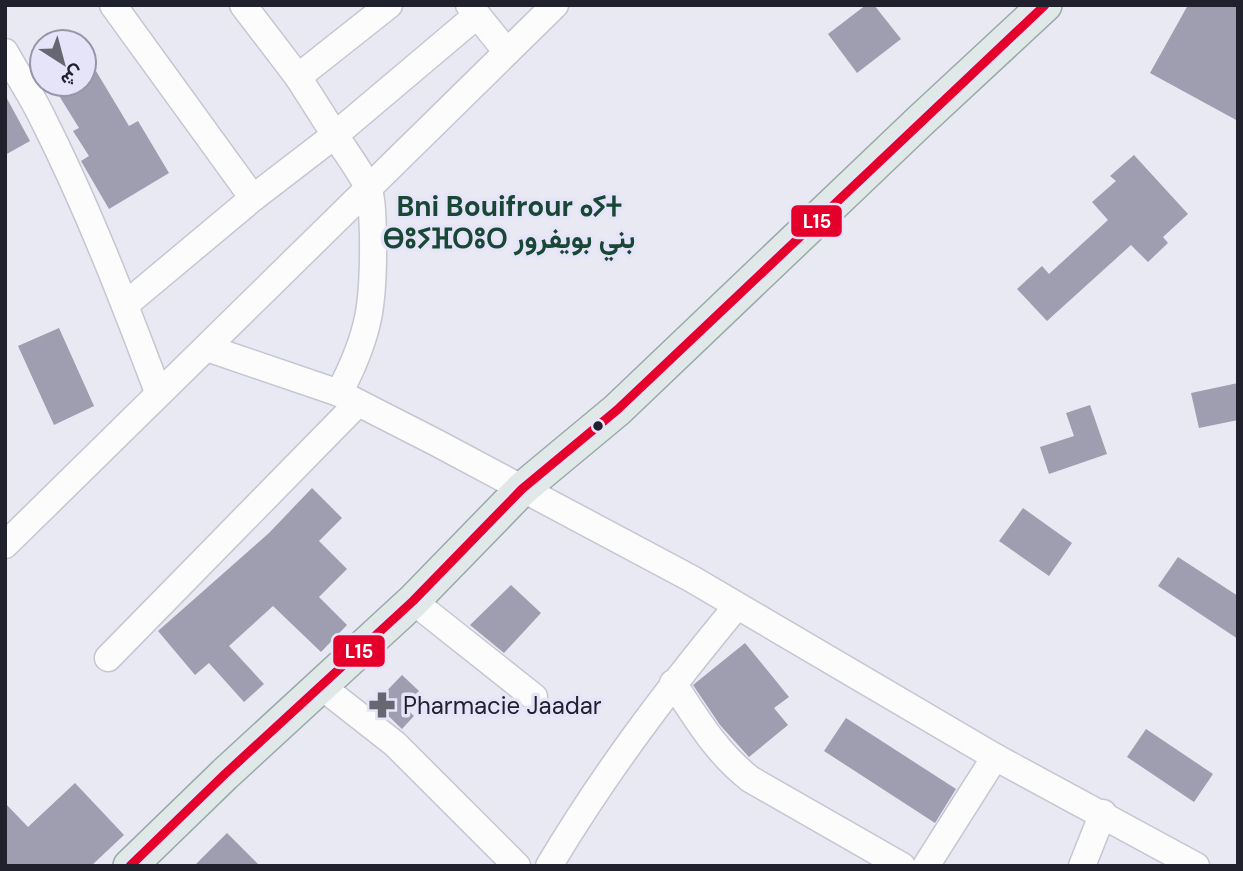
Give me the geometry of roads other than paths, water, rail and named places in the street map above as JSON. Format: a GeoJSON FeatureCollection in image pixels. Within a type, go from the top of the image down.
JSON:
{"type":"FeatureCollection","features":[{"type":"Feature","properties":{"kind":"main road"},"geometry":{"type":"LineString","coordinates":[[130,866],[225,774],[413,601],[522,489],[617,410],[1045,5]]}},
{"type":"Feature","properties":{"kind":"street"},"geometry":{"type":"LineString","coordinates":[[113,5],[253,198]]}},
{"type":"Feature","properties":{"kind":"street"},"geometry":{"type":"LineString","coordinates":[[108,659],[348,398],[366,334],[374,277],[368,187],[298,77],[243,5]]}},
{"type":"Feature","properties":{"kind":"street"},"geometry":{"type":"LineString","coordinates":[[298,77],[389,5]]}},
{"type":"Feature","properties":{"kind":"street"},"geometry":{"type":"LineString","coordinates":[[5,545],[555,5]]}},
{"type":"Feature","properties":{"kind":"street"},"geometry":{"type":"LineString","coordinates":[[125,305],[253,198],[335,135],[473,11],[507,52]]}},
{"type":"Feature","properties":{"kind":"street"},"geometry":{"type":"LineString","coordinates":[[5,52],[42,115],[125,305],[158,393]]}},
{"type":"Feature","properties":{"kind":"street"},"geometry":{"type":"LineString","coordinates":[[207,348],[348,398],[522,489],[737,606],[995,757],[1103,813],[1196,866]]}},
{"type":"Feature","properties":{"kind":"street"},"geometry":{"type":"LineString","coordinates":[[413,601],[534,697]]}},
{"type":"Feature","properties":{"kind":"street"},"geometry":{"type":"LineString","coordinates":[[549,866],[621,752],[673,682],[737,606]]}},
{"type":"Feature","properties":{"kind":"street"},"geometry":{"type":"LineString","coordinates":[[673,682],[713,744],[730,763],[750,779],[902,866]]}},
{"type":"Feature","properties":{"kind":"street"},"geometry":{"type":"LineString","coordinates":[[321,687],[395,744],[517,866]]}},
{"type":"Feature","properties":{"kind":"street"},"geometry":{"type":"LineString","coordinates":[[926,866],[995,757]]}},
{"type":"Feature","properties":{"kind":"street"},"geometry":{"type":"LineString","coordinates":[[1082,866],[1103,813]]}},
{"type":"Feature","properties":{"kind":"place","name":"Pharmacie Jaadar"},"geometry":{"type":"Point","coordinates":[382,705]}},
{"type":"Feature","properties":{"kind":"district","name":"Bni Bouifrour ⴰⵢⵜ ⴱⵓⵢⴼⵔⵓⵔ بني بويفرور"},"geometry":{"type":"Point","coordinates":[509,222]}}]}
